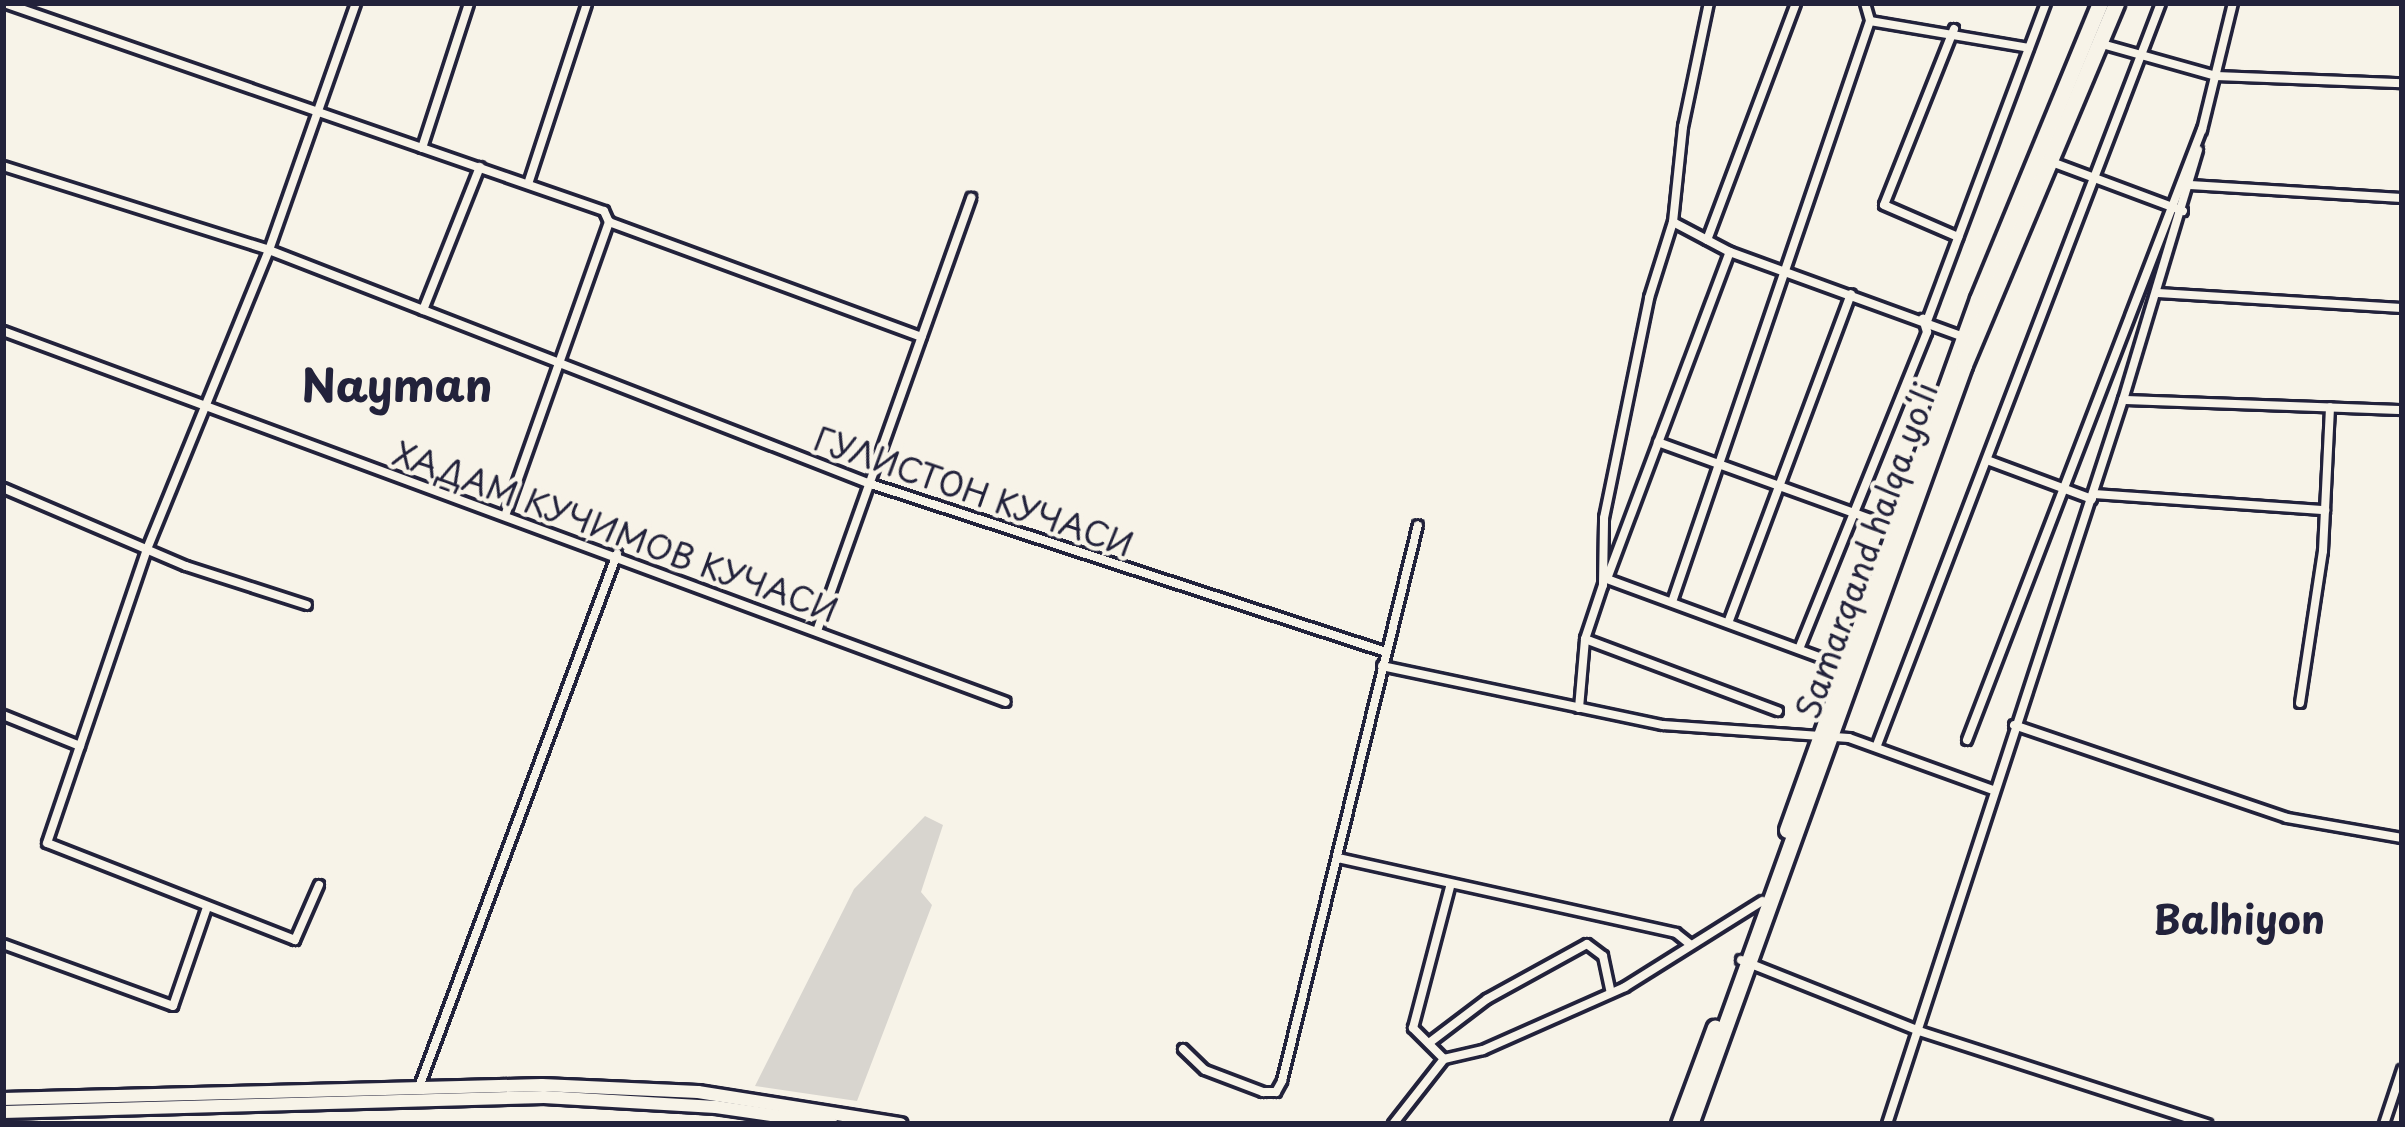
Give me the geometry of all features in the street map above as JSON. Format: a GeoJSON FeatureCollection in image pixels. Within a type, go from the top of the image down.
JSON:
{"type":"FeatureCollection","features":[{"type":"Feature","properties":{"kind":"highway","name":"Samarqand halqa yoʻli"},"geometry":{"type":"LineString","coordinates":[[1679,1124],[1745,962],[1762,901],[2097,32],[2101,3]]}},
{"type":"Feature","properties":{"kind":"highway","name":"Samarqand halqa yoʻli"},"geometry":{"type":"LineString","coordinates":[[1690,1124],[1826,734],[1892,526],[1964,337],[2097,32],[2116,3]]}},
{"type":"Feature","properties":{"kind":"main road"},"geometry":{"type":"LineString","coordinates":[[3,1112],[418,1087],[698,1093],[900,1124]]}},
{"type":"Feature","properties":{"kind":"main road"},"geometry":{"type":"LineString","coordinates":[[3,1099],[544,1097],[716,1107],[832,1124]]}},
{"type":"Feature","properties":{"kind":"street"},"geometry":{"type":"LineString","coordinates":[[4,3],[604,211],[610,222],[922,338]]}},
{"type":"Feature","properties":{"kind":"street"},"geometry":{"type":"LineString","coordinates":[[319,885],[295,940],[47,843],[147,549],[269,250],[356,3]]}},
{"type":"Feature","properties":{"kind":"street"},"geometry":{"type":"LineString","coordinates":[[422,148],[469,3]]}},
{"type":"Feature","properties":{"kind":"street"},"geometry":{"type":"LineString","coordinates":[[528,184],[587,3]]}},
{"type":"Feature","properties":{"kind":"street"},"geometry":{"type":"LineString","coordinates":[[1605,581],[1604,518],[1649,298],[1673,222],[1683,127],[1709,3]]}},
{"type":"Feature","properties":{"kind":"street"},"geometry":{"type":"LineString","coordinates":[[1707,240],[1796,3]]}},
{"type":"Feature","properties":{"kind":"street"},"geometry":{"type":"LineString","coordinates":[[1672,602],[1725,465],[1781,268],[1870,21],[1864,3]]}},
{"type":"Feature","properties":{"kind":"street"},"geometry":{"type":"LineString","coordinates":[[1799,649],[1927,332],[1925,320],[2046,3]]}},
{"type":"Feature","properties":{"kind":"street"},"geometry":{"type":"LineString","coordinates":[[1877,745],[2161,3]]}},
{"type":"Feature","properties":{"kind":"street"},"geometry":{"type":"LineString","coordinates":[[1887,1124],[2158,293],[2190,185],[2233,3]]}},
{"type":"Feature","properties":{"kind":"street"},"geometry":{"type":"LineString","coordinates":[[1870,21],[1954,29],[2030,48]]}},
{"type":"Feature","properties":{"kind":"street"},"geometry":{"type":"LineString","coordinates":[[1954,29],[1884,208],[1958,236]]}},
{"type":"Feature","properties":{"kind":"street"},"geometry":{"type":"LineString","coordinates":[[2097,32],[2142,54],[2216,76],[2402,83]]}},
{"type":"Feature","properties":{"kind":"street"},"geometry":{"type":"LineString","coordinates":[[1967,740],[2202,129]]}},
{"type":"Feature","properties":{"kind":"street"},"geometry":{"type":"LineString","coordinates":[[2047,160],[2182,212]]}},
{"type":"Feature","properties":{"kind":"street","name":"ГУЛИСТОН КУЧАСИ"},"geometry":{"type":"LineString","coordinates":[[3,166],[269,250],[868,484],[1384,651]]}},
{"type":"Feature","properties":{"kind":"street"},"geometry":{"type":"LineString","coordinates":[[423,310],[480,167]]}},
{"type":"Feature","properties":{"kind":"street"},"geometry":{"type":"LineString","coordinates":[[2190,185],[2402,197]]}},
{"type":"Feature","properties":{"kind":"street"},"geometry":{"type":"LineString","coordinates":[[817,631],[971,198]]}},
{"type":"Feature","properties":{"kind":"street"},"geometry":{"type":"LineString","coordinates":[[506,513],[554,361],[610,222]]}},
{"type":"Feature","properties":{"kind":"street"},"geometry":{"type":"LineString","coordinates":[[1673,222],[1730,252],[1964,337]]}},
{"type":"Feature","properties":{"kind":"street"},"geometry":{"type":"LineString","coordinates":[[1579,708],[1585,639],[1730,252]]}},
{"type":"Feature","properties":{"kind":"street"},"geometry":{"type":"LineString","coordinates":[[2158,293],[2402,308]]}},
{"type":"Feature","properties":{"kind":"street"},"geometry":{"type":"LineString","coordinates":[[1728,623],[1851,294]]}},
{"type":"Feature","properties":{"kind":"street","name":"ХАДАМ КУЧИМОВ КУЧАСИ"},"geometry":{"type":"LineString","coordinates":[[3,331],[207,409],[617,554],[1006,702]]}},
{"type":"Feature","properties":{"kind":"street"},"geometry":{"type":"LineString","coordinates":[[2123,400],[2402,410]]}},
{"type":"Feature","properties":{"kind":"street"},"geometry":{"type":"LineString","coordinates":[[2300,703],[2325,510],[2330,407]]}},
{"type":"Feature","properties":{"kind":"street"},"geometry":{"type":"LineString","coordinates":[[1658,442],[1892,526]]}},
{"type":"Feature","properties":{"kind":"street"},"geometry":{"type":"LineString","coordinates":[[1987,460],[2093,497],[2325,510]]}},
{"type":"Feature","properties":{"kind":"street"},"geometry":{"type":"LineString","coordinates":[[3,488],[147,549],[307,604]]}},
{"type":"Feature","properties":{"kind":"street"},"geometry":{"type":"LineString","coordinates":[[1183,1049],[1216,1076],[1276,1092],[1418,525]]}},
{"type":"Feature","properties":{"kind":"street"},"geometry":{"type":"LineString","coordinates":[[418,1087],[617,554]]}},
{"type":"Feature","properties":{"kind":"street"},"geometry":{"type":"LineString","coordinates":[[1605,581],[1844,666]]}},
{"type":"Feature","properties":{"kind":"street"},"geometry":{"type":"LineString","coordinates":[[1585,639],[1778,711]]}},
{"type":"Feature","properties":{"kind":"street"},"geometry":{"type":"LineString","coordinates":[[1382,666],[1663,725],[1826,734],[1877,745],[1993,790]]}},
{"type":"Feature","properties":{"kind":"street"},"geometry":{"type":"LineString","coordinates":[[3,715],[80,746]]}},
{"type":"Feature","properties":{"kind":"street"},"geometry":{"type":"LineString","coordinates":[[2014,725],[2287,818],[2402,838]]}},
{"type":"Feature","properties":{"kind":"street"},"geometry":{"type":"LineString","coordinates":[[1338,858],[1450,887],[1676,932],[1691,945]]}},
{"type":"Feature","properties":{"kind":"street"},"geometry":{"type":"LineString","coordinates":[[1444,1059],[1413,1028],[1450,887]]}},
{"type":"Feature","properties":{"kind":"street"},"geometry":{"type":"LineString","coordinates":[[1393,1124],[1444,1059],[1483,1050],[1610,990],[1762,901]]}},
{"type":"Feature","properties":{"kind":"street"},"geometry":{"type":"LineString","coordinates":[[3,944],[173,1006],[208,907]]}},
{"type":"Feature","properties":{"kind":"street"},"geometry":{"type":"LineString","coordinates":[[1429,1043],[1586,944],[1603,956],[1610,990]]}},
{"type":"Feature","properties":{"kind":"street"},"geometry":{"type":"LineString","coordinates":[[1745,962],[1918,1030],[2207,1124]]}},
{"type":"Feature","properties":{"kind":"street"},"geometry":{"type":"LineString","coordinates":[[2384,1124],[2402,1070]]}},
{"type":"Feature","properties":{"kind":"street"},"geometry":{"type":"LineString","coordinates":[[716,1107],[719,1124]]}},
{"type":"Feature","properties":{"kind":"shaded area"},"geometry":{"type":"Polygon","coordinates":[[[925,816],[943,825],[921,892],[932,905],[857,1101],[755,1086],[854,889],[925,816]]]}},
{"type":"Feature","properties":{"kind":"district","name":"Nayman"},"geometry":{"type":"Point","coordinates":[397,384]}},
{"type":"Feature","properties":{"kind":"district","name":"Balhiyon"},"geometry":{"type":"Point","coordinates":[2239,918]}}]}
